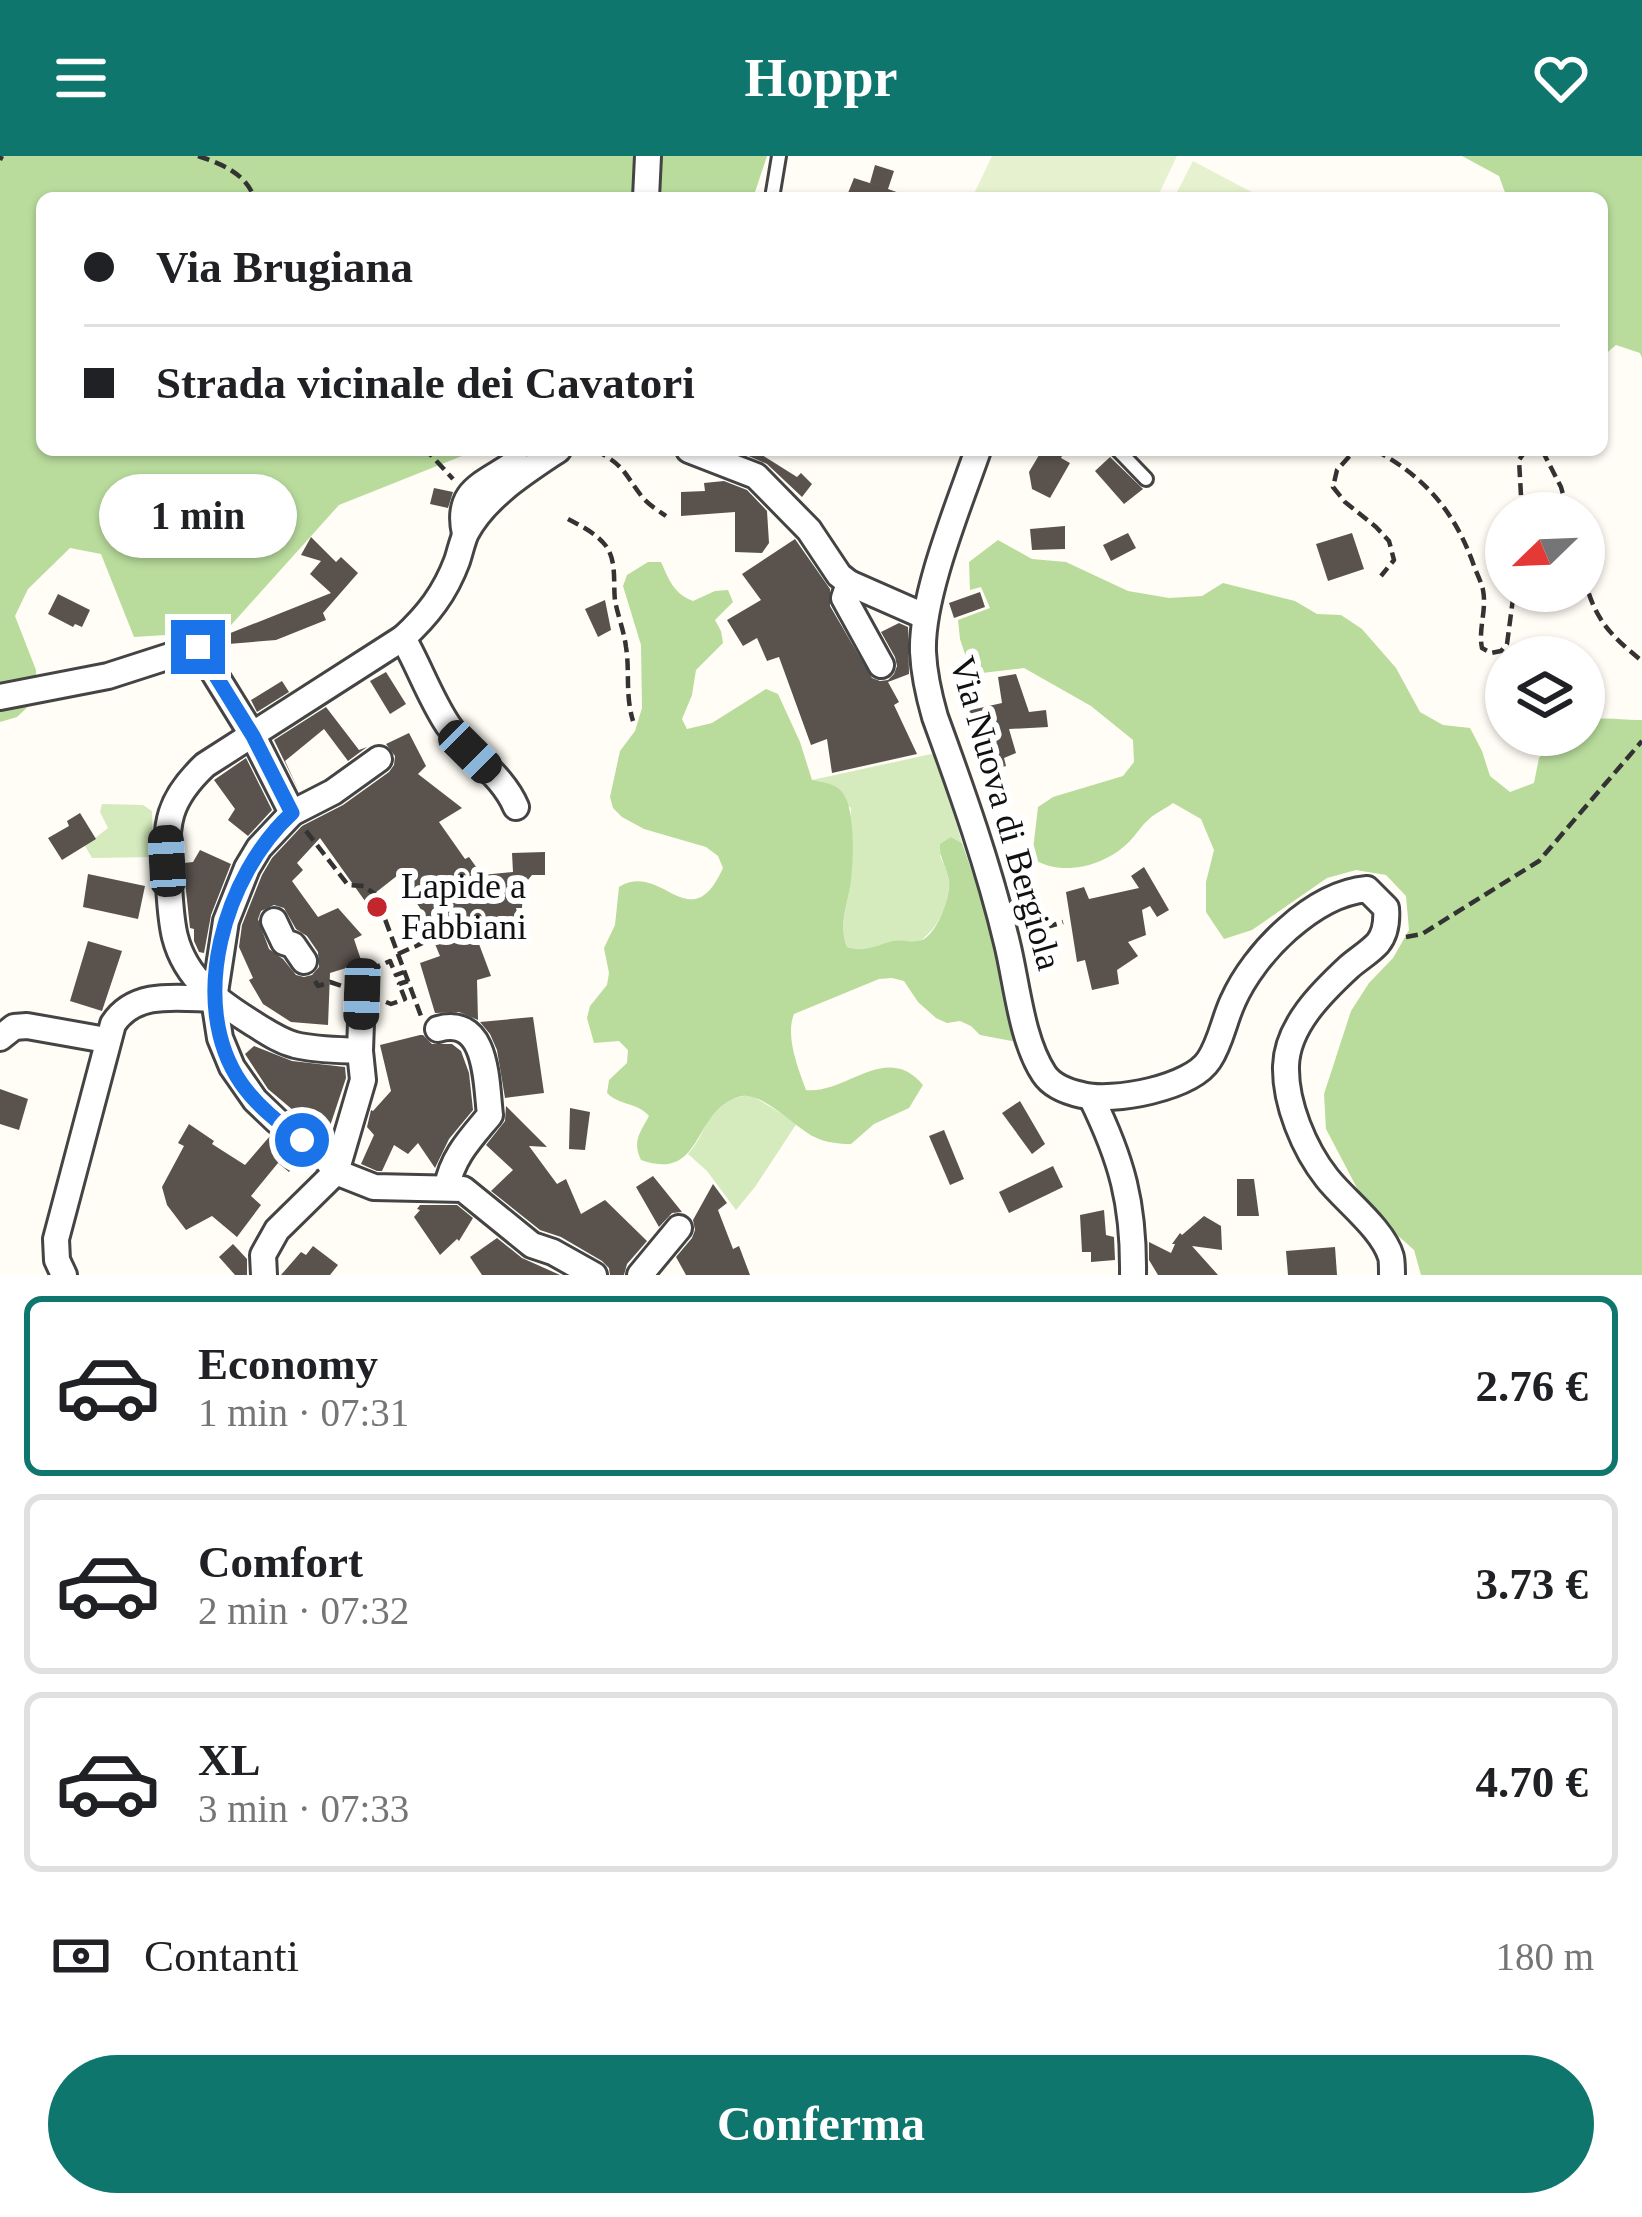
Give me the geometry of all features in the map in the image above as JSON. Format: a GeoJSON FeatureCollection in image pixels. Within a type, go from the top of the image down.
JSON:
{"type":"FeatureCollection","features":[{"type":"Feature","properties":{"kind":"street"},"geometry":{"type":"LineString","coordinates":[[646,192],[648,156]]}},
{"type":"Feature","properties":{"kind":"street"},"geometry":{"type":"LineString","coordinates":[[466,534],[461,516],[468,495],[524,456]]}},
{"type":"Feature","properties":{"kind":"street"},"geometry":{"type":"LineString","coordinates":[[360,1051],[292,1044],[214,999],[184,961],[171,908],[166,830],[173,804],[205,765],[403,638],[444,592],[466,534],[486,507],[549,456]]}},
{"type":"Feature","properties":{"kind":"street"},"geometry":{"type":"LineString","coordinates":[[704,456],[756,476],[809,530],[849,583],[924,616]]}},
{"type":"Feature","properties":{"kind":"street","name":"Via Nuova di Bergiola"},"geometry":{"type":"LineString","coordinates":[[976,456],[924,616],[927,687],[1006,938],[1033,1053],[1047,1079],[1067,1092],[1090,1097]]}},
{"type":"Feature","properties":{"kind":"street"},"geometry":{"type":"LineString","coordinates":[[849,583],[844,598],[881,665]]}},
{"type":"Feature","properties":{"kind":"street"},"geometry":{"type":"LineString","coordinates":[[403,638],[447,723],[509,790],[516,806]]}},
{"type":"Feature","properties":{"kind":"street"},"geometry":{"type":"LineString","coordinates":[[0,697],[108,676],[198,647],[253,736],[292,813]]}},
{"type":"Feature","properties":{"kind":"street"},"geometry":{"type":"LineString","coordinates":[[379,759],[292,813],[259,848],[229,910],[221,940],[214,999],[220,1038],[239,1080],[336,1172],[374,1187],[463,1189],[532,1245],[594,1275]]}},
{"type":"Feature","properties":{"kind":"street"},"geometry":{"type":"LineString","coordinates":[[1133,1275],[1130,1198],[1112,1140],[1090,1097],[1148,1092],[1191,1076],[1208,1063],[1245,976],[1267,950],[1322,902],[1367,889],[1386,908],[1387,924],[1379,942],[1309,1010],[1294,1033],[1286,1073],[1289,1096],[1311,1157],[1379,1236],[1392,1258],[1392,1275]]}},
{"type":"Feature","properties":{"kind":"street"},"geometry":{"type":"LineString","coordinates":[[274,921],[284,942],[293,945],[304,961]]}},
{"type":"Feature","properties":{"kind":"street"},"geometry":{"type":"LineString","coordinates":[[264,1275],[263,1256],[277,1230],[336,1172],[363,1080],[362,994]]}},
{"type":"Feature","properties":{"kind":"street"},"geometry":{"type":"LineString","coordinates":[[64,1275],[56,1239],[106,1040],[118,1016],[140,1001],[161,997],[214,999]]}},
{"type":"Feature","properties":{"kind":"street"},"geometry":{"type":"LineString","coordinates":[[438,1029],[453,1025],[467,1030],[477,1042],[490,1115],[460,1151],[447,1187]]}},
{"type":"Feature","properties":{"kind":"street"},"geometry":{"type":"LineString","coordinates":[[0,1038],[14,1027],[27,1026],[106,1040]]}},
{"type":"Feature","properties":{"kind":"street"},"geometry":{"type":"LineString","coordinates":[[640,1275],[679,1228]]}},
{"type":"Feature","properties":{"kind":"lane"},"geometry":{"type":"LineString","coordinates":[[773,192],[779,156]]}},
{"type":"Feature","properties":{"kind":"lane"},"geometry":{"type":"LineString","coordinates":[[1124,456],[1146,479]]}},
{"type":"Feature","properties":{"kind":"path"},"geometry":{"type":"LineString","coordinates":[[198,156],[220,163],[252,192]]}},
{"type":"Feature","properties":{"kind":"path"},"geometry":{"type":"LineString","coordinates":[[432,456],[468,495]]}},
{"type":"Feature","properties":{"kind":"path"},"geometry":{"type":"LineString","coordinates":[[605,456],[619,465],[644,500],[666,517]]}},
{"type":"Feature","properties":{"kind":"path"},"geometry":{"type":"LineString","coordinates":[[1349,456],[1336,470],[1333,487],[1389,542],[1394,560],[1382,576]]}},
{"type":"Feature","properties":{"kind":"path"},"geometry":{"type":"LineString","coordinates":[[1384,456],[1446,506],[1465,542],[1483,589],[1482,648],[1491,653],[1507,644],[1511,612]]}},
{"type":"Feature","properties":{"kind":"path"},"geometry":{"type":"LineString","coordinates":[[1521,492],[1522,456]]}},
{"type":"Feature","properties":{"kind":"path"},"geometry":{"type":"LineString","coordinates":[[1545,456],[1562,492]]}},
{"type":"Feature","properties":{"kind":"path"},"geometry":{"type":"LineString","coordinates":[[568,519],[591,532],[612,556],[633,721]]}},
{"type":"Feature","properties":{"kind":"path"},"geometry":{"type":"LineString","coordinates":[[1596,612],[1614,639],[1642,661]]}},
{"type":"Feature","properties":{"kind":"path"},"geometry":{"type":"LineString","coordinates":[[1379,942],[1422,934],[1539,861],[1642,741]]}},
{"type":"Feature","properties":{"kind":"path"},"geometry":{"type":"LineString","coordinates":[[292,813],[348,885],[364,886],[376,896],[424,1023],[438,1029]]}},
{"type":"Feature","properties":{"kind":"path"},"geometry":{"type":"LineString","coordinates":[[1015,936],[1063,922]]}},
{"type":"Feature","properties":{"kind":"path"},"geometry":{"type":"LineString","coordinates":[[398,955],[429,940]]}},
{"type":"Feature","properties":{"kind":"path"},"geometry":{"type":"LineString","coordinates":[[390,961],[396,975],[404,971]]}},
{"type":"Feature","properties":{"kind":"path"},"geometry":{"type":"LineString","coordinates":[[405,1000],[399,984],[408,980]]}},
{"type":"Feature","properties":{"kind":"green space"},"geometry":{"type":"Polygon","coordinates":[[[0,156],[767,156],[755,192],[36,192],[36,456],[462,456],[339,505],[223,634],[195,644],[166,635],[134,637],[101,554],[70,548],[28,589],[15,616],[36,670],[37,698],[17,717],[0,722],[0,156]]]}},
{"type":"Feature","properties":{"kind":"green space"},"geometry":{"type":"Polygon","coordinates":[[[992,156],[1177,156],[1160,192],[975,192],[992,156]]]}},
{"type":"Feature","properties":{"kind":"green space"},"geometry":{"type":"Polygon","coordinates":[[[1462,156],[1642,156],[1642,358],[1616,345],[1608,352],[1608,192],[1505,192],[1499,176],[1462,156]]]}},
{"type":"Feature","properties":{"kind":"green space"},"geometry":{"type":"Polygon","coordinates":[[[1193,161],[1252,192],[1177,192],[1193,161]]]}},
{"type":"Feature","properties":{"kind":"green space"},"geometry":{"type":"Polygon","coordinates":[[[998,540],[1032,559],[1066,562],[1128,591],[1169,598],[1202,596],[1223,583],[1295,601],[1317,614],[1341,615],[1362,629],[1396,668],[1420,712],[1443,725],[1470,728],[1490,776],[1510,792],[1534,783],[1541,756],[1605,756],[1605,719],[1642,720],[1642,1275],[1421,1275],[1414,1250],[1368,1209],[1326,1129],[1324,1094],[1351,1011],[1409,930],[1406,896],[1386,875],[1356,870],[1327,878],[1252,930],[1224,939],[1206,912],[1206,882],[1214,850],[1201,819],[1173,803],[1119,850],[1095,863],[1056,867],[1032,858],[1038,807],[1053,797],[1123,776],[1134,762],[1133,740],[1091,706],[1024,668],[982,673],[969,666],[958,620],[990,608],[981,587],[970,590],[969,562],[998,540]]]}},
{"type":"Feature","properties":{"kind":"green space"},"geometry":{"type":"Polygon","coordinates":[[[648,562],[661,562],[673,586],[686,598],[693,601],[728,590],[733,602],[715,620],[723,643],[696,670],[682,719],[687,729],[712,723],[766,689],[778,694],[812,780],[833,785],[845,796],[853,846],[844,922],[847,947],[865,949],[928,936],[942,914],[949,888],[940,844],[951,837],[962,843],[994,941],[1017,1042],[980,1035],[960,1021],[936,1018],[904,981],[892,978],[794,1014],[792,1042],[806,1090],[895,1068],[923,1085],[909,1108],[874,1124],[851,1144],[817,1138],[766,1103],[742,1096],[714,1114],[688,1153],[677,1161],[641,1160],[637,1142],[649,1116],[607,1093],[609,1080],[627,1063],[628,1050],[619,1041],[594,1043],[587,1018],[590,1006],[607,985],[604,948],[615,925],[619,887],[634,881],[649,883],[687,899],[699,898],[711,889],[723,868],[718,856],[706,847],[644,829],[622,817],[610,797],[620,751],[635,731],[642,708],[641,645],[623,586],[627,575],[648,562]]]}},
{"type":"Feature","properties":{"kind":"green space"},"geometry":{"type":"Polygon","coordinates":[[[936,753],[962,843],[951,837],[940,856],[949,883],[940,917],[920,941],[895,941],[859,951],[847,947],[844,921],[852,869],[851,808],[812,780],[936,753]]]}},
{"type":"Feature","properties":{"kind":"green space"},"geometry":{"type":"Polygon","coordinates":[[[102,804],[143,805],[152,811],[153,857],[92,858],[85,846],[108,828],[100,812],[102,804]]]}},
{"type":"Feature","properties":{"kind":"green space"},"geometry":{"type":"Polygon","coordinates":[[[751,1095],[797,1123],[736,1210],[688,1154],[716,1109],[751,1095]]]}},
{"type":"Feature","properties":{"kind":"building"},"geometry":{"type":"Polygon","coordinates":[[[875,165],[894,171],[888,189],[896,192],[848,192],[854,178],[876,185],[870,183],[875,165]]]}},
{"type":"Feature","properties":{"kind":"building"},"geometry":{"type":"Polygon","coordinates":[[[749,456],[764,456],[797,477],[801,473],[812,484],[802,497],[767,464],[749,456]]]}},
{"type":"Feature","properties":{"kind":"building"},"geometry":{"type":"Polygon","coordinates":[[[1038,456],[1062,456],[1070,463],[1050,498],[1032,489],[1029,472],[1038,456]]]}},
{"type":"Feature","properties":{"kind":"building"},"geometry":{"type":"Polygon","coordinates":[[[1110,457],[1143,489],[1124,504],[1095,471],[1110,457]]]}},
{"type":"Feature","properties":{"kind":"building"},"geometry":{"type":"Polygon","coordinates":[[[724,481],[747,490],[767,511],[769,543],[762,553],[735,552],[735,512],[681,516],[681,492],[705,491],[704,483],[724,481]]]}},
{"type":"Feature","properties":{"kind":"building"},"geometry":{"type":"Polygon","coordinates":[[[434,488],[453,492],[448,508],[430,504],[434,488]]]}},
{"type":"Feature","properties":{"kind":"building"},"geometry":{"type":"Polygon","coordinates":[[[1065,526],[1065,549],[1032,550],[1030,529],[1065,526]]]}},
{"type":"Feature","properties":{"kind":"building"},"geometry":{"type":"Polygon","coordinates":[[[1128,533],[1136,548],[1111,561],[1103,545],[1128,533]]]}},
{"type":"Feature","properties":{"kind":"building"},"geometry":{"type":"Polygon","coordinates":[[[1352,533],[1364,569],[1328,581],[1316,544],[1352,533]]]}},
{"type":"Feature","properties":{"kind":"building"},"geometry":{"type":"Polygon","coordinates":[[[311,537],[336,562],[341,557],[358,573],[323,613],[326,620],[276,640],[216,645],[213,640],[331,593],[310,574],[321,561],[301,555],[311,537]]]}},
{"type":"Feature","properties":{"kind":"building"},"geometry":{"type":"Polygon","coordinates":[[[795,539],[830,589],[830,606],[872,678],[888,680],[897,666],[881,632],[899,623],[908,627],[909,674],[888,682],[917,754],[832,773],[827,739],[811,745],[779,657],[767,661],[757,638],[743,646],[727,620],[761,600],[742,574],[795,539]]]}},
{"type":"Feature","properties":{"kind":"building"},"geometry":{"type":"Polygon","coordinates":[[[980,592],[985,607],[954,618],[949,603],[980,592]]]}},
{"type":"Feature","properties":{"kind":"building"},"geometry":{"type":"Polygon","coordinates":[[[58,594],[90,610],[82,627],[48,614],[58,594]]]}},
{"type":"Feature","properties":{"kind":"building"},"geometry":{"type":"Polygon","coordinates":[[[605,600],[611,630],[598,637],[585,609],[605,600]]]}},
{"type":"Feature","properties":{"kind":"building"},"geometry":{"type":"Polygon","coordinates":[[[386,672],[406,704],[390,714],[370,681],[386,672]]]}},
{"type":"Feature","properties":{"kind":"building"},"geometry":{"type":"Polygon","coordinates":[[[1016,674],[1029,712],[1046,710],[1048,727],[1009,729],[1016,753],[1004,758],[1006,766],[983,772],[967,714],[1002,703],[998,677],[1016,674]]]}},
{"type":"Feature","properties":{"kind":"building"},"geometry":{"type":"Polygon","coordinates":[[[282,681],[289,692],[257,712],[251,700],[282,681]]]}},
{"type":"Feature","properties":{"kind":"building"},"geometry":{"type":"Polygon","coordinates":[[[326,707],[359,750],[367,747],[348,761],[324,729],[285,761],[299,791],[274,740],[326,707]]]}},
{"type":"Feature","properties":{"kind":"building"},"geometry":{"type":"Polygon","coordinates":[[[409,733],[426,766],[418,774],[462,808],[439,822],[482,875],[513,872],[512,853],[545,852],[545,875],[532,875],[523,886],[522,908],[516,908],[522,934],[479,944],[491,976],[477,980],[478,1020],[459,1012],[435,1013],[420,963],[440,956],[435,944],[441,941],[424,914],[398,875],[365,901],[320,838],[297,863],[303,870],[292,881],[318,917],[338,908],[362,935],[354,939],[362,963],[330,973],[328,1025],[291,1022],[263,1004],[249,980],[253,978],[239,947],[242,925],[272,858],[302,826],[343,805],[389,772],[395,756],[386,744],[409,733]],[[274,905],[261,911],[258,919],[269,949],[296,975],[312,975],[319,967],[318,952],[284,908],[274,905]]]}},
{"type":"Feature","properties":{"kind":"building"},"geometry":{"type":"Polygon","coordinates":[[[246,758],[272,810],[248,836],[228,820],[235,809],[214,780],[246,758]]]}},
{"type":"Feature","properties":{"kind":"building"},"geometry":{"type":"Polygon","coordinates":[[[80,813],[96,839],[62,860],[48,838],[80,813]]]}},
{"type":"Feature","properties":{"kind":"building"},"geometry":{"type":"Polygon","coordinates":[[[200,850],[231,864],[211,915],[204,953],[199,952],[190,928],[184,872],[184,863],[193,862],[200,850]]]}},
{"type":"Feature","properties":{"kind":"building"},"geometry":{"type":"Polygon","coordinates":[[[1144,867],[1169,910],[1157,917],[1150,906],[1142,910],[1146,935],[1128,942],[1138,956],[1117,970],[1119,984],[1092,990],[1085,960],[1077,962],[1066,892],[1084,887],[1089,899],[1139,888],[1131,876],[1144,867]]]}},
{"type":"Feature","properties":{"kind":"building"},"geometry":{"type":"Polygon","coordinates":[[[88,874],[145,886],[138,919],[83,907],[88,874]]]}},
{"type":"Feature","properties":{"kind":"building"},"geometry":{"type":"Polygon","coordinates":[[[88,941],[122,951],[102,1011],[70,1001],[88,941]]]}},
{"type":"Feature","properties":{"kind":"building"},"geometry":{"type":"Polygon","coordinates":[[[533,1017],[544,1093],[505,1098],[497,1050],[480,1022],[533,1017]]]}},
{"type":"Feature","properties":{"kind":"building"},"geometry":{"type":"Polygon","coordinates":[[[423,1035],[432,1044],[452,1044],[461,1051],[473,1110],[449,1139],[435,1168],[418,1143],[408,1154],[394,1145],[382,1171],[377,1171],[361,1164],[374,1135],[367,1127],[371,1110],[391,1091],[380,1045],[423,1035]]]}},
{"type":"Feature","properties":{"kind":"building"},"geometry":{"type":"Polygon","coordinates":[[[254,1046],[292,1061],[345,1067],[346,1078],[326,1138],[268,1089],[245,1054],[254,1046]]]}},
{"type":"Feature","properties":{"kind":"building"},"geometry":{"type":"Polygon","coordinates":[[[0,1089],[28,1099],[19,1130],[0,1124],[0,1089]]]}},
{"type":"Feature","properties":{"kind":"building"},"geometry":{"type":"Polygon","coordinates":[[[1020,1101],[1045,1144],[1032,1154],[1002,1113],[1020,1101]]]}},
{"type":"Feature","properties":{"kind":"building"},"geometry":{"type":"Polygon","coordinates":[[[506,1106],[547,1147],[529,1146],[557,1184],[566,1179],[581,1214],[605,1200],[647,1241],[627,1264],[624,1275],[610,1275],[602,1261],[540,1230],[491,1191],[513,1170],[486,1145],[505,1121],[506,1106]]]}},
{"type":"Feature","properties":{"kind":"building"},"geometry":{"type":"Polygon","coordinates":[[[570,1108],[590,1112],[585,1150],[569,1149],[570,1108]]]}},
{"type":"Feature","properties":{"kind":"building"},"geometry":{"type":"Polygon","coordinates":[[[189,1124],[245,1165],[270,1136],[300,1160],[289,1172],[278,1163],[251,1196],[261,1205],[237,1237],[212,1216],[186,1230],[167,1205],[162,1187],[184,1146],[178,1143],[189,1124]]]}},
{"type":"Feature","properties":{"kind":"building"},"geometry":{"type":"Polygon","coordinates":[[[944,1130],[964,1179],[950,1185],[929,1136],[944,1130]]]}},
{"type":"Feature","properties":{"kind":"building"},"geometry":{"type":"Polygon","coordinates":[[[1053,1166],[1063,1187],[1009,1213],[999,1192],[1053,1166]]]}},
{"type":"Feature","properties":{"kind":"building"},"geometry":{"type":"Polygon","coordinates":[[[653,1176],[682,1212],[672,1213],[659,1227],[636,1187],[653,1176]]]}},
{"type":"Feature","properties":{"kind":"building"},"geometry":{"type":"Polygon","coordinates":[[[1237,1179],[1254,1179],[1259,1216],[1237,1216],[1237,1179]]]}},
{"type":"Feature","properties":{"kind":"building"},"geometry":{"type":"Polygon","coordinates":[[[713,1184],[727,1203],[718,1210],[733,1249],[739,1246],[750,1275],[686,1275],[676,1257],[692,1238],[693,1220],[713,1184]]]}},
{"type":"Feature","properties":{"kind":"building"},"geometry":{"type":"Polygon","coordinates":[[[420,1205],[457,1205],[473,1218],[459,1241],[440,1255],[414,1217],[420,1205]]]}},
{"type":"Feature","properties":{"kind":"building"},"geometry":{"type":"Polygon","coordinates":[[[1104,1210],[1106,1235],[1114,1237],[1115,1260],[1091,1262],[1091,1252],[1082,1252],[1080,1215],[1104,1210]]]}},
{"type":"Feature","properties":{"kind":"building"},"geometry":{"type":"Polygon","coordinates":[[[1204,1216],[1221,1226],[1222,1250],[1192,1246],[1218,1275],[1158,1275],[1149,1260],[1149,1242],[1171,1253],[1180,1233],[1204,1216]]]}},
{"type":"Feature","properties":{"kind":"building"},"geometry":{"type":"Polygon","coordinates":[[[497,1238],[522,1258],[560,1275],[482,1275],[470,1257],[497,1238]]]}},
{"type":"Feature","properties":{"kind":"building"},"geometry":{"type":"Polygon","coordinates":[[[233,1244],[247,1259],[247,1275],[235,1275],[219,1257],[233,1244]]]}},
{"type":"Feature","properties":{"kind":"building"},"geometry":{"type":"Polygon","coordinates":[[[313,1246],[338,1265],[330,1275],[281,1275],[301,1252],[306,1255],[313,1246]]]}},
{"type":"Feature","properties":{"kind":"building"},"geometry":{"type":"Polygon","coordinates":[[[1335,1247],[1337,1275],[1288,1275],[1286,1251],[1335,1247]]]}},
{"type":"Feature","properties":{"kind":"place","name":"Lapide a Fabbiani"},"geometry":{"type":"Point","coordinates":[377,907]}},
{"type":"Feature","properties":{"kind":"route"},"geometry":{"type":"LineString","coordinates":[[198,647],[253,736],[292,813],[259,848],[229,910],[214,999],[220,1038],[239,1080],[255,1100],[302,1140]]}}]}
